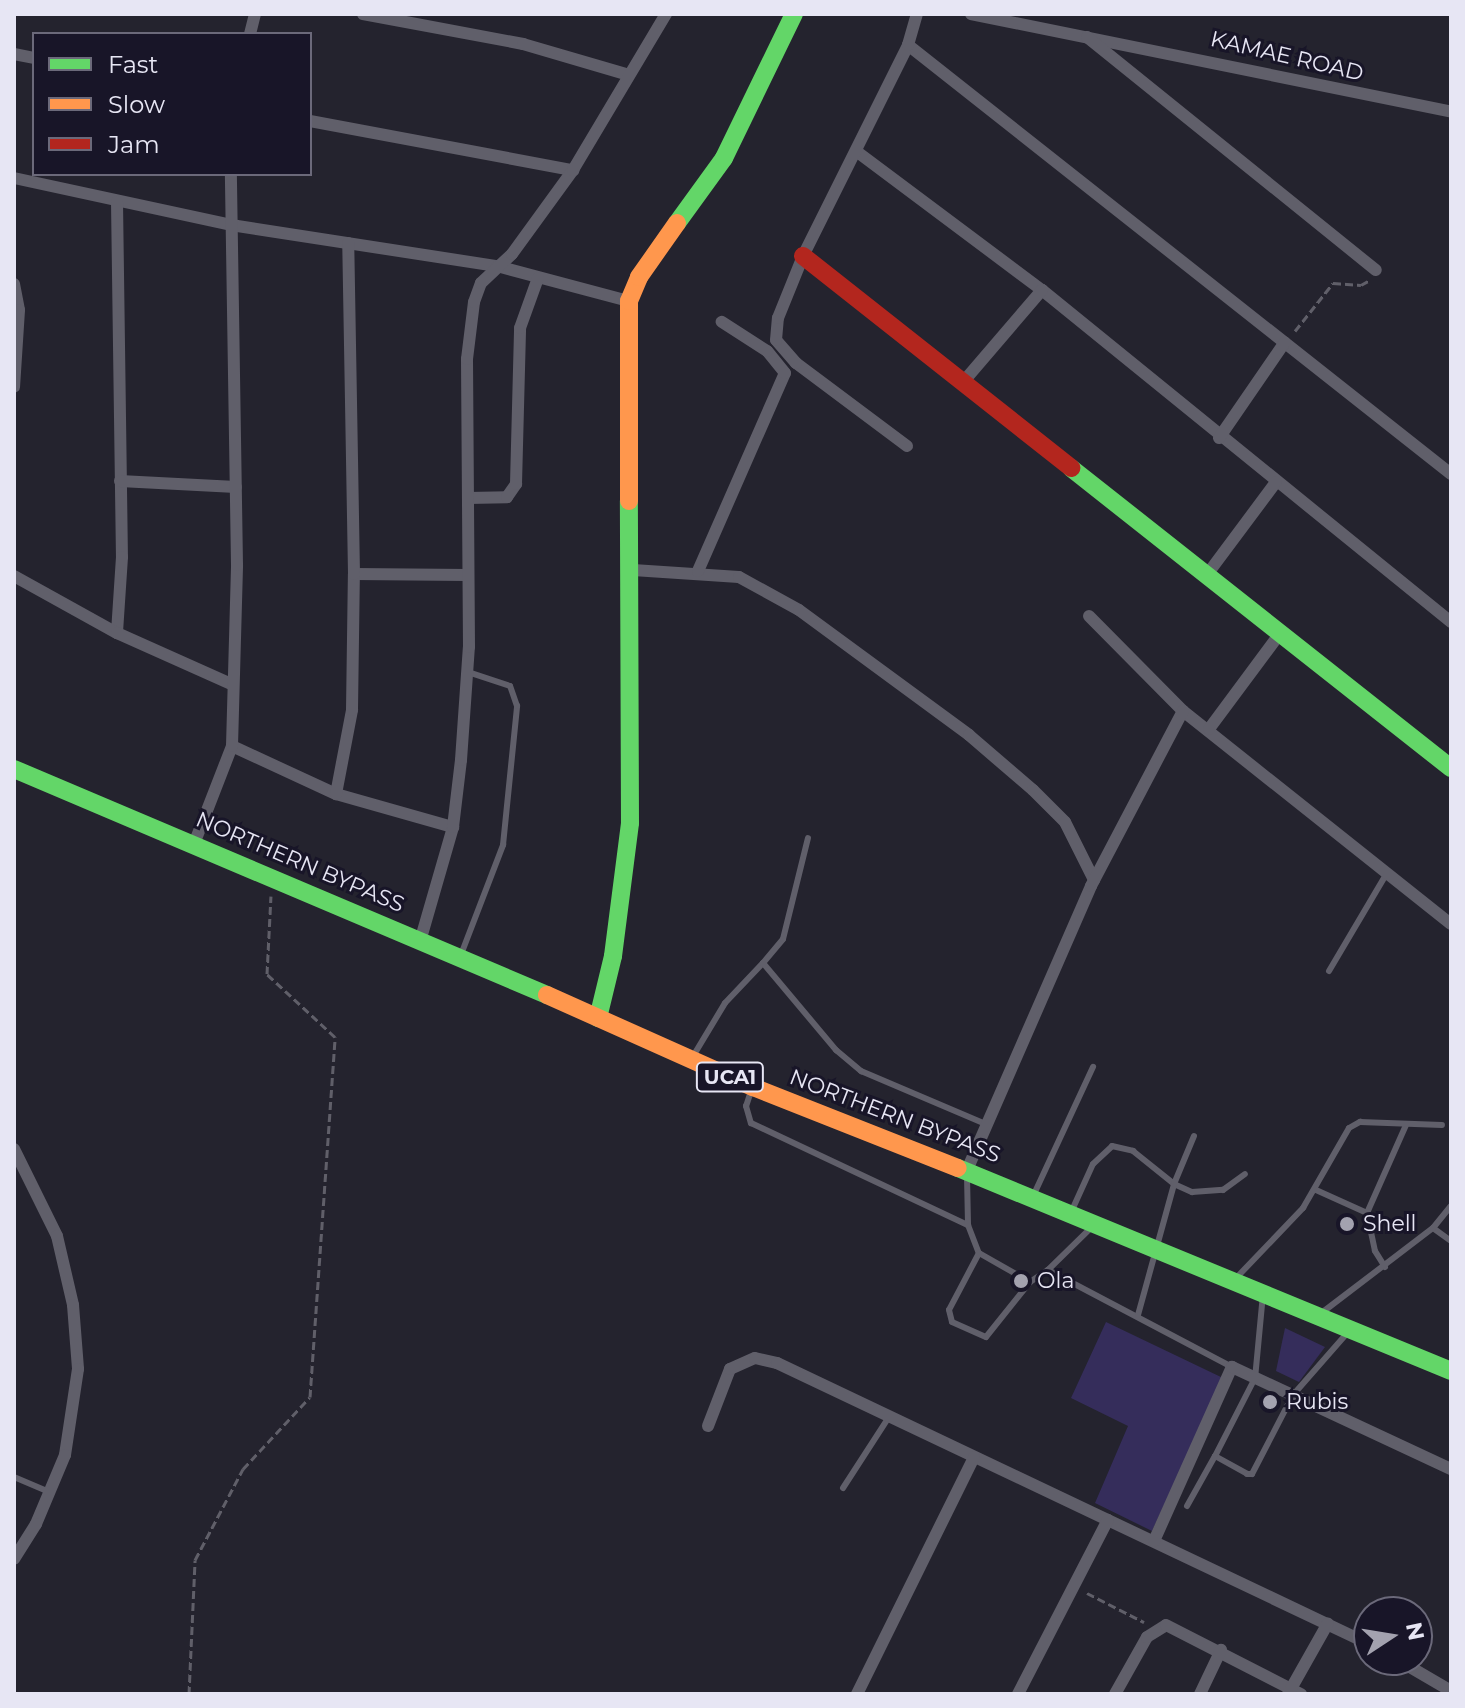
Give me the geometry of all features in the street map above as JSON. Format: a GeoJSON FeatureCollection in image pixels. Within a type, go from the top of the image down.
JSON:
{"type":"FeatureCollection","features":[{"type":"Feature","properties":{"kind":"street"},"geometry":{"type":"LineString","coordinates":[[363,14],[523,44],[629,75]]}},
{"type":"Feature","properties":{"kind":"street"},"geometry":{"type":"LineString","coordinates":[[421,938],[453,827],[468,672],[471,314],[481,283],[573,170],[666,14]]}},
{"type":"Feature","properties":{"kind":"street"},"geometry":{"type":"LineString","coordinates":[[598,1018],[613,956],[630,823],[633,570],[629,301],[639,277],[724,158],[794,14]]}},
{"type":"Feature","properties":{"kind":"street"},"geometry":{"type":"LineString","coordinates":[[907,446],[796,363],[776,340],[778,318],[803,256],[908,45],[917,14]]}},
{"type":"Feature","properties":{"kind":"street","name":"KAMAE ROAD"},"geometry":{"type":"LineString","coordinates":[[971,14],[1451,112]]}},
{"type":"Feature","properties":{"kind":"street"},"geometry":{"type":"LineString","coordinates":[[1084,35],[1376,270]]}},
{"type":"Feature","properties":{"kind":"street"},"geometry":{"type":"LineString","coordinates":[[908,45],[1451,474]]}},
{"type":"Feature","properties":{"kind":"street"},"geometry":{"type":"LineString","coordinates":[[312,121],[573,170]]}},
{"type":"Feature","properties":{"kind":"street"},"geometry":{"type":"LineString","coordinates":[[856,151],[1042,290],[1219,438],[1451,622]]}},
{"type":"Feature","properties":{"kind":"street"},"geometry":{"type":"LineString","coordinates":[[194,844],[232,746],[236,487],[231,176]]}},
{"type":"Feature","properties":{"kind":"street"},"geometry":{"type":"LineString","coordinates":[[14,178],[231,225],[497,266],[629,301]]}},
{"type":"Feature","properties":{"kind":"street"},"geometry":{"type":"LineString","coordinates":[[117,202],[120,481],[117,633]]}},
{"type":"Feature","properties":{"kind":"street"},"geometry":{"type":"LineString","coordinates":[[336,794],[352,710],[354,574],[348,243]]}},
{"type":"Feature","properties":{"kind":"street"},"geometry":{"type":"LineString","coordinates":[[803,256],[1451,768]]}},
{"type":"Feature","properties":{"kind":"street"},"geometry":{"type":"LineString","coordinates":[[468,498],[507,497],[516,484],[520,328],[538,278]]}},
{"type":"Feature","properties":{"kind":"street"},"geometry":{"type":"LineString","coordinates":[[14,284],[19,310],[14,387]]}},
{"type":"Feature","properties":{"kind":"street"},"geometry":{"type":"LineString","coordinates":[[964,381],[1042,290]]}},
{"type":"Feature","properties":{"kind":"street"},"geometry":{"type":"LineString","coordinates":[[698,571],[785,373],[767,351],[722,322]]}},
{"type":"Feature","properties":{"kind":"street"},"geometry":{"type":"LineString","coordinates":[[1219,438],[1285,342]]}},
{"type":"Feature","properties":{"kind":"street"},"geometry":{"type":"LineString","coordinates":[[120,481],[236,487]]}},
{"type":"Feature","properties":{"kind":"street"},"geometry":{"type":"LineString","coordinates":[[1206,576],[1276,482]]}},
{"type":"Feature","properties":{"kind":"street"},"geometry":{"type":"LineString","coordinates":[[633,570],[698,571],[739,577],[799,610],[969,735],[1065,822],[1094,880]]}},
{"type":"Feature","properties":{"kind":"street"},"geometry":{"type":"LineString","coordinates":[[354,574],[468,575]]}},
{"type":"Feature","properties":{"kind":"street"},"geometry":{"type":"LineString","coordinates":[[14,576],[117,633],[231,684]]}},
{"type":"Feature","properties":{"kind":"street"},"geometry":{"type":"LineString","coordinates":[[1089,616],[1183,711],[1451,924]]}},
{"type":"Feature","properties":{"kind":"street"},"geometry":{"type":"LineString","coordinates":[[1209,729],[1281,632]]}},
{"type":"Feature","properties":{"kind":"street"},"geometry":{"type":"LineString","coordinates":[[967,1170],[1094,880],[1183,711]]}},
{"type":"Feature","properties":{"kind":"street"},"geometry":{"type":"LineString","coordinates":[[232,746],[336,794],[453,827]]}},
{"type":"Feature","properties":{"kind":"street","name":"NORTHERN BYPASS"},"geometry":{"type":"LineString","coordinates":[[14,769],[421,938],[753,1087],[1034,1196],[1451,1371]]}},
{"type":"Feature","properties":{"kind":"street"},"geometry":{"type":"LineString","coordinates":[[14,1149],[57,1236],[77,1341],[73,1426],[50,1492],[14,1559]]}},
{"type":"Feature","properties":{"kind":"street"},"geometry":{"type":"LineString","coordinates":[[708,1426],[730,1369],[755,1358],[891,1414],[974,1457],[1353,1636]]}},
{"type":"Feature","properties":{"kind":"street"},"geometry":{"type":"LineString","coordinates":[[1154,1541],[1232,1367],[1451,1469]]}},
{"type":"Feature","properties":{"kind":"street"},"geometry":{"type":"LineString","coordinates":[[857,1694],[974,1457]]}},
{"type":"Feature","properties":{"kind":"street"},"geometry":{"type":"LineString","coordinates":[[1018,1694],[1108,1520]]}},
{"type":"Feature","properties":{"kind":"street"},"geometry":{"type":"LineString","coordinates":[[1115,1694],[1155,1628],[1166,1625],[1221,1650],[1293,1692],[1328,1623]]}},
{"type":"Feature","properties":{"kind":"street"},"geometry":{"type":"LineString","coordinates":[[1200,1694],[1221,1650]]}},
{"type":"Feature","properties":{"kind":"street"},"geometry":{"type":"LineString","coordinates":[[1425,1676],[1451,1691]]}},
{"type":"Feature","properties":{"kind":"lane"},"geometry":{"type":"LineString","coordinates":[[461,956],[503,845],[517,706],[510,686],[468,672]]}},
{"type":"Feature","properties":{"kind":"lane"},"geometry":{"type":"LineString","coordinates":[[691,1061],[725,1003],[783,939],[808,838]]}},
{"type":"Feature","properties":{"kind":"lane"},"geometry":{"type":"LineString","coordinates":[[1329,971],[1387,873]]}},
{"type":"Feature","properties":{"kind":"lane"},"geometry":{"type":"LineString","coordinates":[[763,963],[836,1050],[861,1071],[986,1124]]}},
{"type":"Feature","properties":{"kind":"lane"},"geometry":{"type":"LineString","coordinates":[[1034,1196],[1093,1067]]}},
{"type":"Feature","properties":{"kind":"lane"},"geometry":{"type":"LineString","coordinates":[[753,1087],[746,1106],[751,1123],[968,1225]]}},
{"type":"Feature","properties":{"kind":"lane"},"geometry":{"type":"LineString","coordinates":[[1234,1280],[1316,1190],[1349,1128],[1360,1122],[1442,1125]]}},
{"type":"Feature","properties":{"kind":"lane"},"geometry":{"type":"LineString","coordinates":[[1385,1267],[1375,1251],[1367,1213],[1406,1125]]}},
{"type":"Feature","properties":{"kind":"lane"},"geometry":{"type":"LineString","coordinates":[[1138,1315],[1174,1184],[1194,1136]]}},
{"type":"Feature","properties":{"kind":"lane"},"geometry":{"type":"LineString","coordinates":[[1071,1212],[1093,1164],[1103,1149],[1112,1146],[1133,1151],[1174,1184],[1207,1194],[1245,1174]]}},
{"type":"Feature","properties":{"kind":"lane"},"geometry":{"type":"LineString","coordinates":[[967,1170],[968,1225],[979,1253],[1030,1282]]}},
{"type":"Feature","properties":{"kind":"lane"},"geometry":{"type":"LineString","coordinates":[[1316,1190],[1367,1213]]}},
{"type":"Feature","properties":{"kind":"lane"},"geometry":{"type":"LineString","coordinates":[[1318,1315],[1433,1228],[1451,1206]]}},
{"type":"Feature","properties":{"kind":"lane"},"geometry":{"type":"LineString","coordinates":[[979,1253],[949,1310],[952,1322],[986,1337],[1030,1282],[1048,1270],[1097,1222]]}},
{"type":"Feature","properties":{"kind":"lane"},"geometry":{"type":"LineString","coordinates":[[1433,1228],[1451,1241]]}},
{"type":"Feature","properties":{"kind":"lane"},"geometry":{"type":"LineString","coordinates":[[1048,1270],[1232,1367]]}},
{"type":"Feature","properties":{"kind":"lane"},"geometry":{"type":"LineString","coordinates":[[1187,1506],[1255,1378],[1263,1293]]}},
{"type":"Feature","properties":{"kind":"lane"},"geometry":{"type":"LineString","coordinates":[[1215,1456],[1252,1474],[1293,1395],[1351,1328]]}},
{"type":"Feature","properties":{"kind":"lane"},"geometry":{"type":"LineString","coordinates":[[843,1488],[891,1414]]}},
{"type":"Feature","properties":{"kind":"lane"},"geometry":{"type":"LineString","coordinates":[[14,1477],[50,1492]]}},
{"type":"Feature","properties":{"kind":"path"},"geometry":{"type":"LineString","coordinates":[[1285,342],[1333,283],[1361,285],[1376,270]]}},
{"type":"Feature","properties":{"kind":"path"},"geometry":{"type":"LineString","coordinates":[[189,1694],[195,1560],[243,1469],[310,1397],[335,1037],[267,974],[273,877]]}},
{"type":"Feature","properties":{"kind":"path"},"geometry":{"type":"LineString","coordinates":[[1073,1586],[1155,1628]]}},
{"type":"Feature","properties":{"kind":"shaded area"},"geometry":{"type":"Polygon","coordinates":[[[1106,1322],[1223,1378],[1152,1531],[1095,1503],[1128,1426],[1071,1398],[1106,1322]]]}},
{"type":"Feature","properties":{"kind":"shaded area"},"geometry":{"type":"Polygon","coordinates":[[[1285,1328],[1325,1347],[1299,1382],[1276,1371],[1285,1328]]]}},
{"type":"Feature","properties":{"kind":"traffic: fast"},"geometry":{"type":"LineString","coordinates":[[677,223],[724,158],[794,14]]}},
{"type":"Feature","properties":{"kind":"traffic: fast"},"geometry":{"type":"LineString","coordinates":[[1071,468],[1451,768]]}},
{"type":"Feature","properties":{"kind":"traffic: fast"},"geometry":{"type":"LineString","coordinates":[[598,1018],[613,956],[630,823],[629,501]]}},
{"type":"Feature","properties":{"kind":"traffic: fast"},"geometry":{"type":"LineString","coordinates":[[14,769],[547,995]]}},
{"type":"Feature","properties":{"kind":"traffic: fast"},"geometry":{"type":"LineString","coordinates":[[958,1168],[1451,1371]]}},
{"type":"Feature","properties":{"kind":"traffic: slow"},"geometry":{"type":"LineString","coordinates":[[629,501],[629,301],[639,277],[677,223]]}},
{"type":"Feature","properties":{"kind":"traffic: slow"},"geometry":{"type":"LineString","coordinates":[[547,995],[753,1087],[958,1168]]}},
{"type":"Feature","properties":{"kind":"traffic: jam"},"geometry":{"type":"LineString","coordinates":[[803,256],[1071,468]]}},
{"type":"Feature","properties":{"kind":"place","name":"Shell"},"geometry":{"type":"Point","coordinates":[1347,1224]}},
{"type":"Feature","properties":{"kind":"place","name":"Ola"},"geometry":{"type":"Point","coordinates":[1021,1281]}},
{"type":"Feature","properties":{"kind":"place","name":"Rubis"},"geometry":{"type":"Point","coordinates":[1270,1402]}}]}
